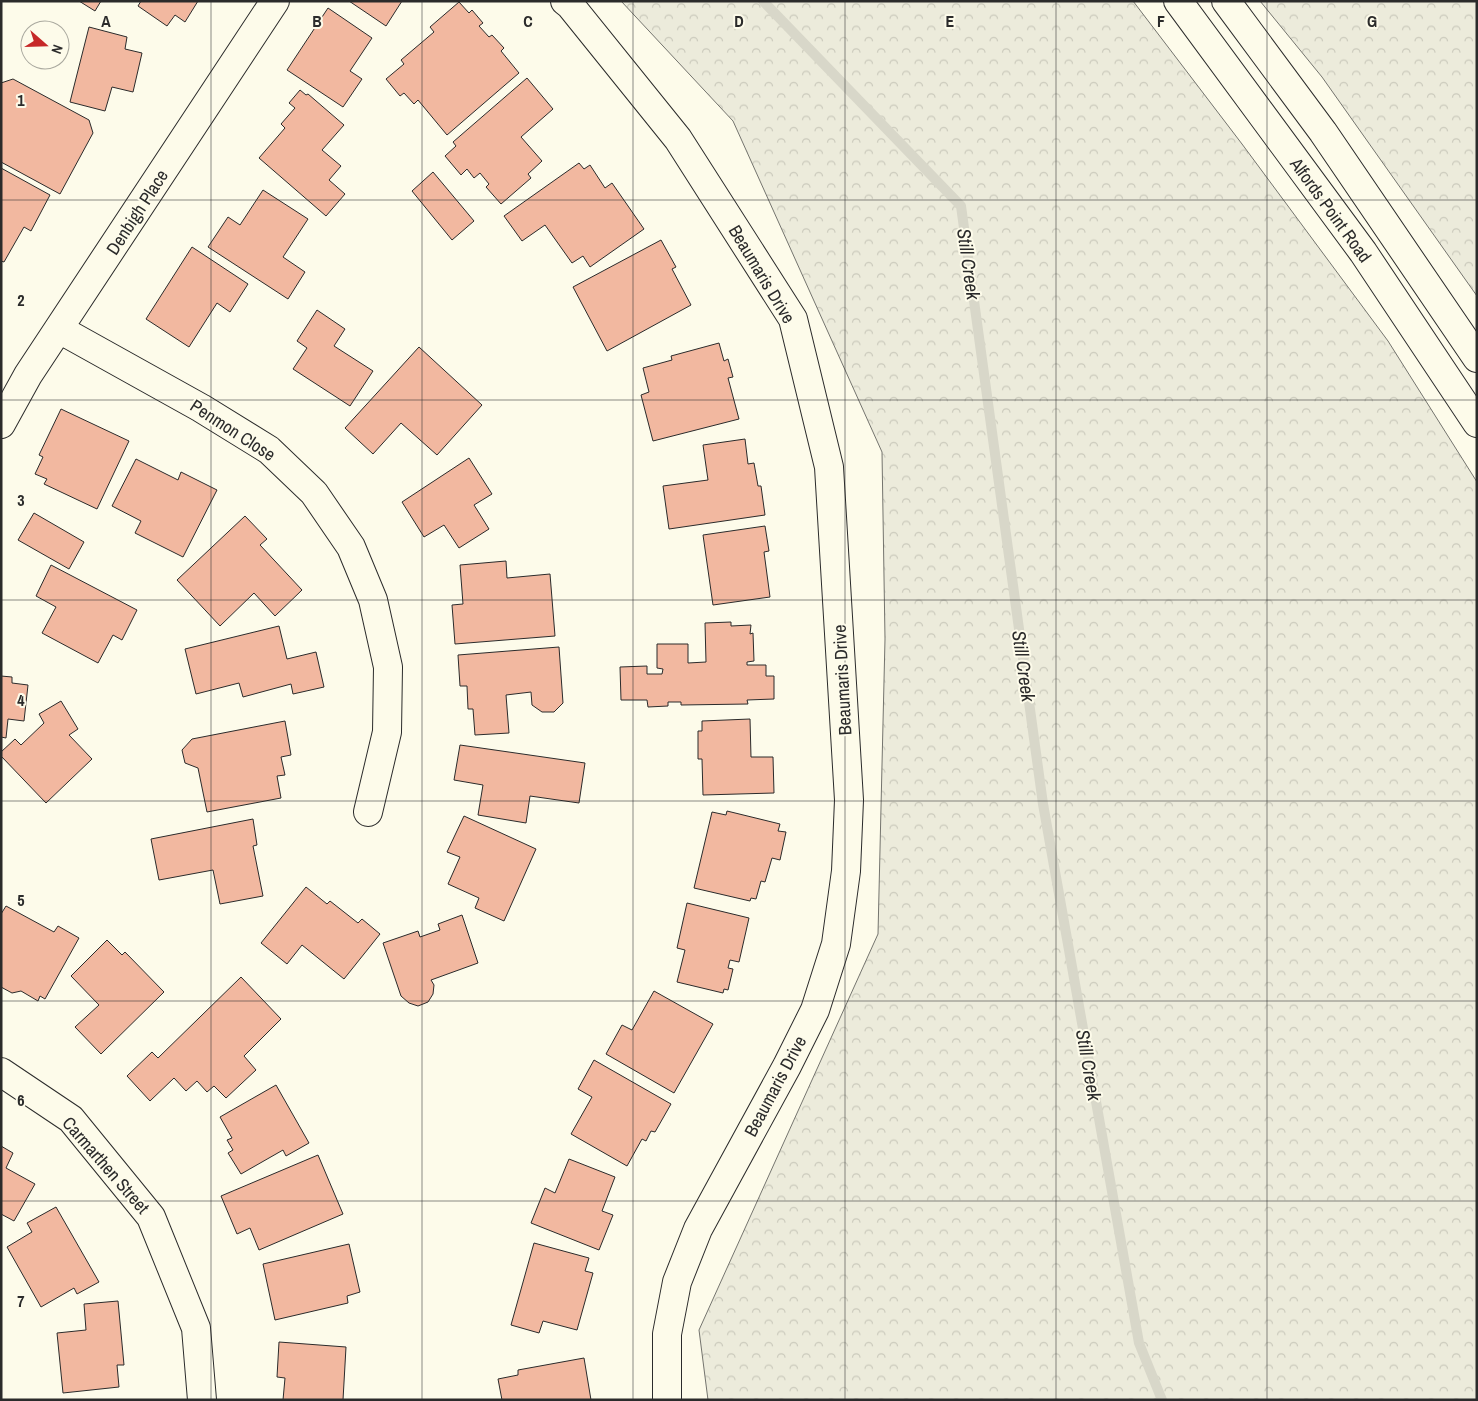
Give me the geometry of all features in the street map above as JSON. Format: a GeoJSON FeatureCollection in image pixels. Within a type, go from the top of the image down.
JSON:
{"type":"FeatureCollection","features":[{"type":"Feature","properties":{"kind":"main road","name":"Denbigh Place"},"geometry":{"type":"LineString","coordinates":[[1,424],[28,375],[275,1]]}},
{"type":"Feature","properties":{"kind":"main road","name":"Beaumaris Drive"},"geometry":{"type":"LineString","coordinates":[[565,1],[678,139],[793,319],[829,467],[849,800],[846,871],[836,944],[815,1010],[787,1066],[698,1228],[677,1282],[667,1334],[667,1400]]}},
{"type":"Feature","properties":{"kind":"main road","name":"Alfords Point Road"},"geometry":{"type":"LineString","coordinates":[[1178,1],[1363,252],[1477,423]]}},
{"type":"Feature","properties":{"kind":"main road","name":"Alfords Point Road"},"geometry":{"type":"LineString","coordinates":[[1226,1],[1323,132],[1477,358]]}},
{"type":"Feature","properties":{"kind":"main road","name":"Penmon Close"},"geometry":{"type":"LineString","coordinates":[[59,329],[201,408],[269,450],[314,493],[351,547],[373,600],[388,667],[387,732],[368,812]]}},
{"type":"Feature","properties":{"kind":"main road","name":"Carmarthen Street"},"geometry":{"type":"LineString","coordinates":[[1,1072],[70,1119],[151,1217],[196,1328],[202,1400]]}},
{"type":"Feature","properties":{"kind":"green space"},"geometry":{"type":"Polygon","coordinates":[[[621,1],[1133,1],[1388,341],[1477,482],[1477,1400],[708,1400],[699,1330],[878,934],[885,639],[882,452],[733,121],[621,1]]]}},
{"type":"Feature","properties":{"kind":"green space"},"geometry":{"type":"Polygon","coordinates":[[[1260,1],[1477,1],[1477,296],[1322,77],[1260,1]]]}},
{"type":"Feature","properties":{"kind":"building"},"geometry":{"type":"Polygon","coordinates":[[[79,1],[101,1],[95,11],[79,1]]]}},
{"type":"Feature","properties":{"kind":"building"},"geometry":{"type":"Polygon","coordinates":[[[141,1],[198,1],[185,22],[175,15],[167,26],[138,6],[141,1]]]}},
{"type":"Feature","properties":{"kind":"building"},"geometry":{"type":"Polygon","coordinates":[[[349,1],[402,1],[386,26],[349,1]]]}},
{"type":"Feature","properties":{"kind":"building"},"geometry":{"type":"Polygon","coordinates":[[[459,2],[469,13],[472,10],[483,23],[479,26],[489,37],[492,35],[504,48],[501,51],[519,73],[447,135],[418,100],[414,104],[404,93],[400,96],[386,79],[404,64],[401,60],[434,32],[430,27],[459,2]]]}},
{"type":"Feature","properties":{"kind":"building"},"geometry":{"type":"Polygon","coordinates":[[[328,8],[372,38],[350,71],[362,79],[343,107],[287,70],[328,8]]]}},
{"type":"Feature","properties":{"kind":"building"},"geometry":{"type":"Polygon","coordinates":[[[89,27],[127,37],[125,49],[142,53],[133,92],[112,87],[105,111],[70,102],[89,27]]]}},
{"type":"Feature","properties":{"kind":"building"},"geometry":{"type":"Polygon","coordinates":[[[527,78],[553,109],[521,137],[542,161],[528,174],[531,178],[501,204],[486,187],[489,184],[480,173],[474,178],[467,169],[461,175],[445,156],[456,146],[453,142],[527,78]]]}},
{"type":"Feature","properties":{"kind":"building"},"geometry":{"type":"Polygon","coordinates":[[[13,79],[89,120],[93,133],[60,194],[1,162],[1,83],[13,79]]]}},
{"type":"Feature","properties":{"kind":"building"},"geometry":{"type":"Polygon","coordinates":[[[300,90],[306,95],[308,94],[344,125],[322,150],[341,166],[329,180],[345,194],[326,216],[259,158],[285,128],[281,124],[295,108],[289,103],[300,90]]]}},
{"type":"Feature","properties":{"kind":"building"},"geometry":{"type":"Polygon","coordinates":[[[579,163],[584,169],[590,165],[605,188],[612,183],[644,229],[590,267],[583,256],[572,263],[545,225],[522,241],[504,216],[579,163]]]}},
{"type":"Feature","properties":{"kind":"building"},"geometry":{"type":"Polygon","coordinates":[[[1,168],[50,195],[31,231],[24,227],[4,262],[1,261],[1,168]]]}},
{"type":"Feature","properties":{"kind":"building"},"geometry":{"type":"Polygon","coordinates":[[[433,172],[474,221],[452,240],[412,191],[433,172]]]}},
{"type":"Feature","properties":{"kind":"building"},"geometry":{"type":"Polygon","coordinates":[[[263,190],[308,219],[283,257],[305,272],[288,299],[208,247],[228,217],[240,225],[263,190]]]}},
{"type":"Feature","properties":{"kind":"building"},"geometry":{"type":"Polygon","coordinates":[[[661,240],[676,267],[672,269],[691,305],[607,351],[573,287],[661,240]]]}},
{"type":"Feature","properties":{"kind":"building"},"geometry":{"type":"Polygon","coordinates":[[[192,247],[248,284],[230,312],[217,303],[189,347],[146,319],[192,247]]]}},
{"type":"Feature","properties":{"kind":"building"},"geometry":{"type":"Polygon","coordinates":[[[317,310],[345,329],[334,346],[373,371],[350,406],[293,369],[307,348],[297,341],[317,310]]]}},
{"type":"Feature","properties":{"kind":"building"},"geometry":{"type":"Polygon","coordinates":[[[719,343],[724,361],[728,359],[733,377],[728,378],[739,419],[653,441],[641,395],[649,392],[643,368],[672,360],[671,356],[719,343]]]}},
{"type":"Feature","properties":{"kind":"building"},"geometry":{"type":"Polygon","coordinates":[[[419,347],[482,405],[437,455],[401,423],[373,454],[345,428],[419,347]]]}},
{"type":"Feature","properties":{"kind":"building"},"geometry":{"type":"Polygon","coordinates":[[[61,409],[129,441],[97,509],[44,484],[47,479],[35,474],[43,457],[39,455],[61,409]]]}},
{"type":"Feature","properties":{"kind":"building"},"geometry":{"type":"Polygon","coordinates":[[[745,439],[748,464],[754,463],[758,486],[761,486],[765,515],[669,529],[663,486],[708,480],[703,445],[745,439]]]}},
{"type":"Feature","properties":{"kind":"building"},"geometry":{"type":"Polygon","coordinates":[[[469,458],[492,494],[474,505],[489,529],[459,548],[444,525],[424,537],[402,502],[469,458]]]}},
{"type":"Feature","properties":{"kind":"building"},"geometry":{"type":"Polygon","coordinates":[[[136,459],[178,480],[181,472],[217,490],[183,557],[135,533],[141,521],[112,506],[136,459]]]}},
{"type":"Feature","properties":{"kind":"building"},"geometry":{"type":"Polygon","coordinates":[[[34,513],[84,542],[69,569],[18,540],[34,513]]]}},
{"type":"Feature","properties":{"kind":"building"},"geometry":{"type":"Polygon","coordinates":[[[245,516],[267,539],[260,545],[302,590],[275,616],[254,593],[220,626],[177,580],[245,516]]]}},
{"type":"Feature","properties":{"kind":"building"},"geometry":{"type":"Polygon","coordinates":[[[765,526],[769,551],[764,552],[770,597],[713,605],[703,535],[765,526]]]}},
{"type":"Feature","properties":{"kind":"building"},"geometry":{"type":"Polygon","coordinates":[[[506,561],[507,578],[550,574],[555,636],[455,644],[452,605],[463,604],[460,565],[506,561]]]}},
{"type":"Feature","properties":{"kind":"building"},"geometry":{"type":"Polygon","coordinates":[[[51,565],[137,610],[122,640],[113,635],[98,663],[42,633],[56,607],[36,596],[51,565]]]}},
{"type":"Feature","properties":{"kind":"building"},"geometry":{"type":"Polygon","coordinates":[[[731,622],[731,626],[751,625],[750,634],[753,633],[754,661],[747,662],[747,665],[766,665],[766,676],[774,676],[774,699],[747,700],[748,704],[681,705],[681,702],[668,702],[668,706],[648,707],[647,700],[621,700],[620,667],[647,666],[647,674],[662,674],[663,669],[657,668],[657,644],[688,644],[688,663],[706,662],[705,623],[731,622]]]}},
{"type":"Feature","properties":{"kind":"building"},"geometry":{"type":"Polygon","coordinates":[[[279,626],[287,659],[316,652],[324,687],[293,694],[291,684],[243,697],[239,683],[196,694],[185,649],[279,626]]]}},
{"type":"Feature","properties":{"kind":"building"},"geometry":{"type":"Polygon","coordinates":[[[559,647],[563,703],[554,712],[542,712],[532,705],[531,692],[506,695],[509,733],[475,735],[473,709],[468,709],[467,686],[460,686],[458,655],[559,647]]]}},
{"type":"Feature","properties":{"kind":"building"},"geometry":{"type":"Polygon","coordinates":[[[1,676],[12,677],[12,683],[28,685],[24,721],[8,719],[6,738],[1,737],[1,676]]]}},
{"type":"Feature","properties":{"kind":"building"},"geometry":{"type":"Polygon","coordinates":[[[61,701],[78,729],[69,735],[92,759],[46,803],[1,756],[1,752],[15,739],[21,745],[44,723],[39,714],[61,701]]]}},
{"type":"Feature","properties":{"kind":"building"},"geometry":{"type":"Polygon","coordinates":[[[750,719],[751,757],[773,757],[774,793],[703,795],[702,759],[698,759],[698,731],[702,731],[702,721],[750,719]]]}},
{"type":"Feature","properties":{"kind":"building"},"geometry":{"type":"Polygon","coordinates":[[[285,721],[291,755],[281,757],[285,775],[277,776],[281,798],[207,812],[198,768],[185,763],[182,750],[192,739],[285,721]]]}},
{"type":"Feature","properties":{"kind":"building"},"geometry":{"type":"Polygon","coordinates":[[[460,745],[585,763],[579,803],[530,796],[526,823],[478,815],[483,785],[454,780],[460,745]]]}},
{"type":"Feature","properties":{"kind":"building"},"geometry":{"type":"Polygon","coordinates":[[[727,811],[780,824],[778,831],[786,832],[780,860],[772,858],[765,882],[761,881],[756,899],[751,898],[750,901],[694,888],[712,812],[726,815],[727,811]]]}},
{"type":"Feature","properties":{"kind":"building"},"geometry":{"type":"Polygon","coordinates":[[[464,816],[536,849],[504,921],[475,908],[479,898],[448,884],[460,857],[447,852],[464,816]]]}},
{"type":"Feature","properties":{"kind":"building"},"geometry":{"type":"Polygon","coordinates":[[[253,819],[257,845],[253,846],[263,896],[220,904],[213,870],[159,880],[151,839],[253,819]]]}},
{"type":"Feature","properties":{"kind":"building"},"geometry":{"type":"Polygon","coordinates":[[[306,887],[327,904],[330,901],[358,923],[362,919],[380,934],[344,979],[302,945],[287,964],[261,943],[306,887]]]}},
{"type":"Feature","properties":{"kind":"building"},"geometry":{"type":"Polygon","coordinates":[[[687,903],[749,918],[739,962],[730,960],[728,968],[733,969],[728,990],[724,989],[723,993],[677,982],[685,950],[677,948],[687,903]]]}},
{"type":"Feature","properties":{"kind":"building"},"geometry":{"type":"Polygon","coordinates":[[[6,906],[54,932],[58,926],[79,938],[45,999],[40,996],[38,1001],[21,991],[12,993],[1,987],[1,914],[6,906]]]}},
{"type":"Feature","properties":{"kind":"building"},"geometry":{"type":"Polygon","coordinates":[[[462,915],[478,963],[431,980],[434,985],[433,994],[428,1002],[418,1006],[409,1003],[401,996],[383,943],[418,931],[420,937],[440,930],[438,924],[462,915]]]}},
{"type":"Feature","properties":{"kind":"building"},"geometry":{"type":"Polygon","coordinates":[[[107,940],[122,955],[125,952],[164,992],[101,1054],[75,1027],[99,1005],[71,976],[107,940]]]}},
{"type":"Feature","properties":{"kind":"building"},"geometry":{"type":"Polygon","coordinates":[[[241,977],[281,1019],[244,1056],[256,1070],[226,1098],[214,1086],[207,1092],[197,1081],[186,1091],[174,1078],[150,1101],[127,1076],[152,1052],[158,1058],[241,977]]]}},
{"type":"Feature","properties":{"kind":"building"},"geometry":{"type":"Polygon","coordinates":[[[654,991],[713,1024],[674,1093],[606,1054],[622,1025],[632,1030],[654,991]]]}},
{"type":"Feature","properties":{"kind":"building"},"geometry":{"type":"Polygon","coordinates":[[[594,1060],[671,1104],[655,1132],[651,1131],[646,1141],[642,1139],[627,1166],[571,1134],[592,1097],[578,1089],[594,1060]]]}},
{"type":"Feature","properties":{"kind":"building"},"geometry":{"type":"Polygon","coordinates":[[[276,1085],[309,1143],[286,1156],[283,1150],[241,1174],[228,1153],[233,1150],[227,1140],[232,1138],[220,1117],[276,1085]]]}},
{"type":"Feature","properties":{"kind":"building"},"geometry":{"type":"Polygon","coordinates":[[[1,1146],[13,1153],[6,1168],[35,1184],[14,1221],[1,1214],[1,1146]]]}},
{"type":"Feature","properties":{"kind":"building"},"geometry":{"type":"Polygon","coordinates":[[[318,1155],[343,1214],[259,1250],[250,1228],[237,1234],[221,1196],[318,1155]]]}},
{"type":"Feature","properties":{"kind":"building"},"geometry":{"type":"Polygon","coordinates":[[[569,1159],[615,1177],[602,1211],[613,1215],[599,1250],[531,1223],[545,1188],[555,1193],[569,1159]]]}},
{"type":"Feature","properties":{"kind":"building"},"geometry":{"type":"Polygon","coordinates":[[[56,1207],[99,1282],[77,1294],[74,1288],[41,1307],[7,1247],[32,1232],[27,1223],[56,1207]]]}},
{"type":"Feature","properties":{"kind":"building"},"geometry":{"type":"Polygon","coordinates":[[[534,1243],[589,1258],[585,1271],[593,1273],[577,1330],[543,1321],[539,1333],[511,1325],[534,1243]]]}},
{"type":"Feature","properties":{"kind":"building"},"geometry":{"type":"Polygon","coordinates":[[[349,1244],[360,1292],[347,1296],[348,1303],[275,1320],[263,1264],[349,1244]]]}},
{"type":"Feature","properties":{"kind":"building"},"geometry":{"type":"Polygon","coordinates":[[[118,1301],[124,1365],[117,1365],[119,1387],[63,1393],[57,1333],[86,1330],[84,1304],[118,1301]]]}},
{"type":"Feature","properties":{"kind":"building"},"geometry":{"type":"Polygon","coordinates":[[[279,1342],[346,1347],[343,1400],[283,1400],[285,1378],[277,1377],[279,1342]]]}},
{"type":"Feature","properties":{"kind":"building"},"geometry":{"type":"Polygon","coordinates":[[[584,1358],[591,1400],[502,1400],[498,1379],[518,1375],[518,1370],[584,1358]]]}},
{"type":"Feature","properties":{"kind":"waterway","name":"Still Creek"},"geometry":{"type":"LineString","coordinates":[[763,1],[961,206],[1043,804],[1139,1343],[1162,1400]]}}]}
